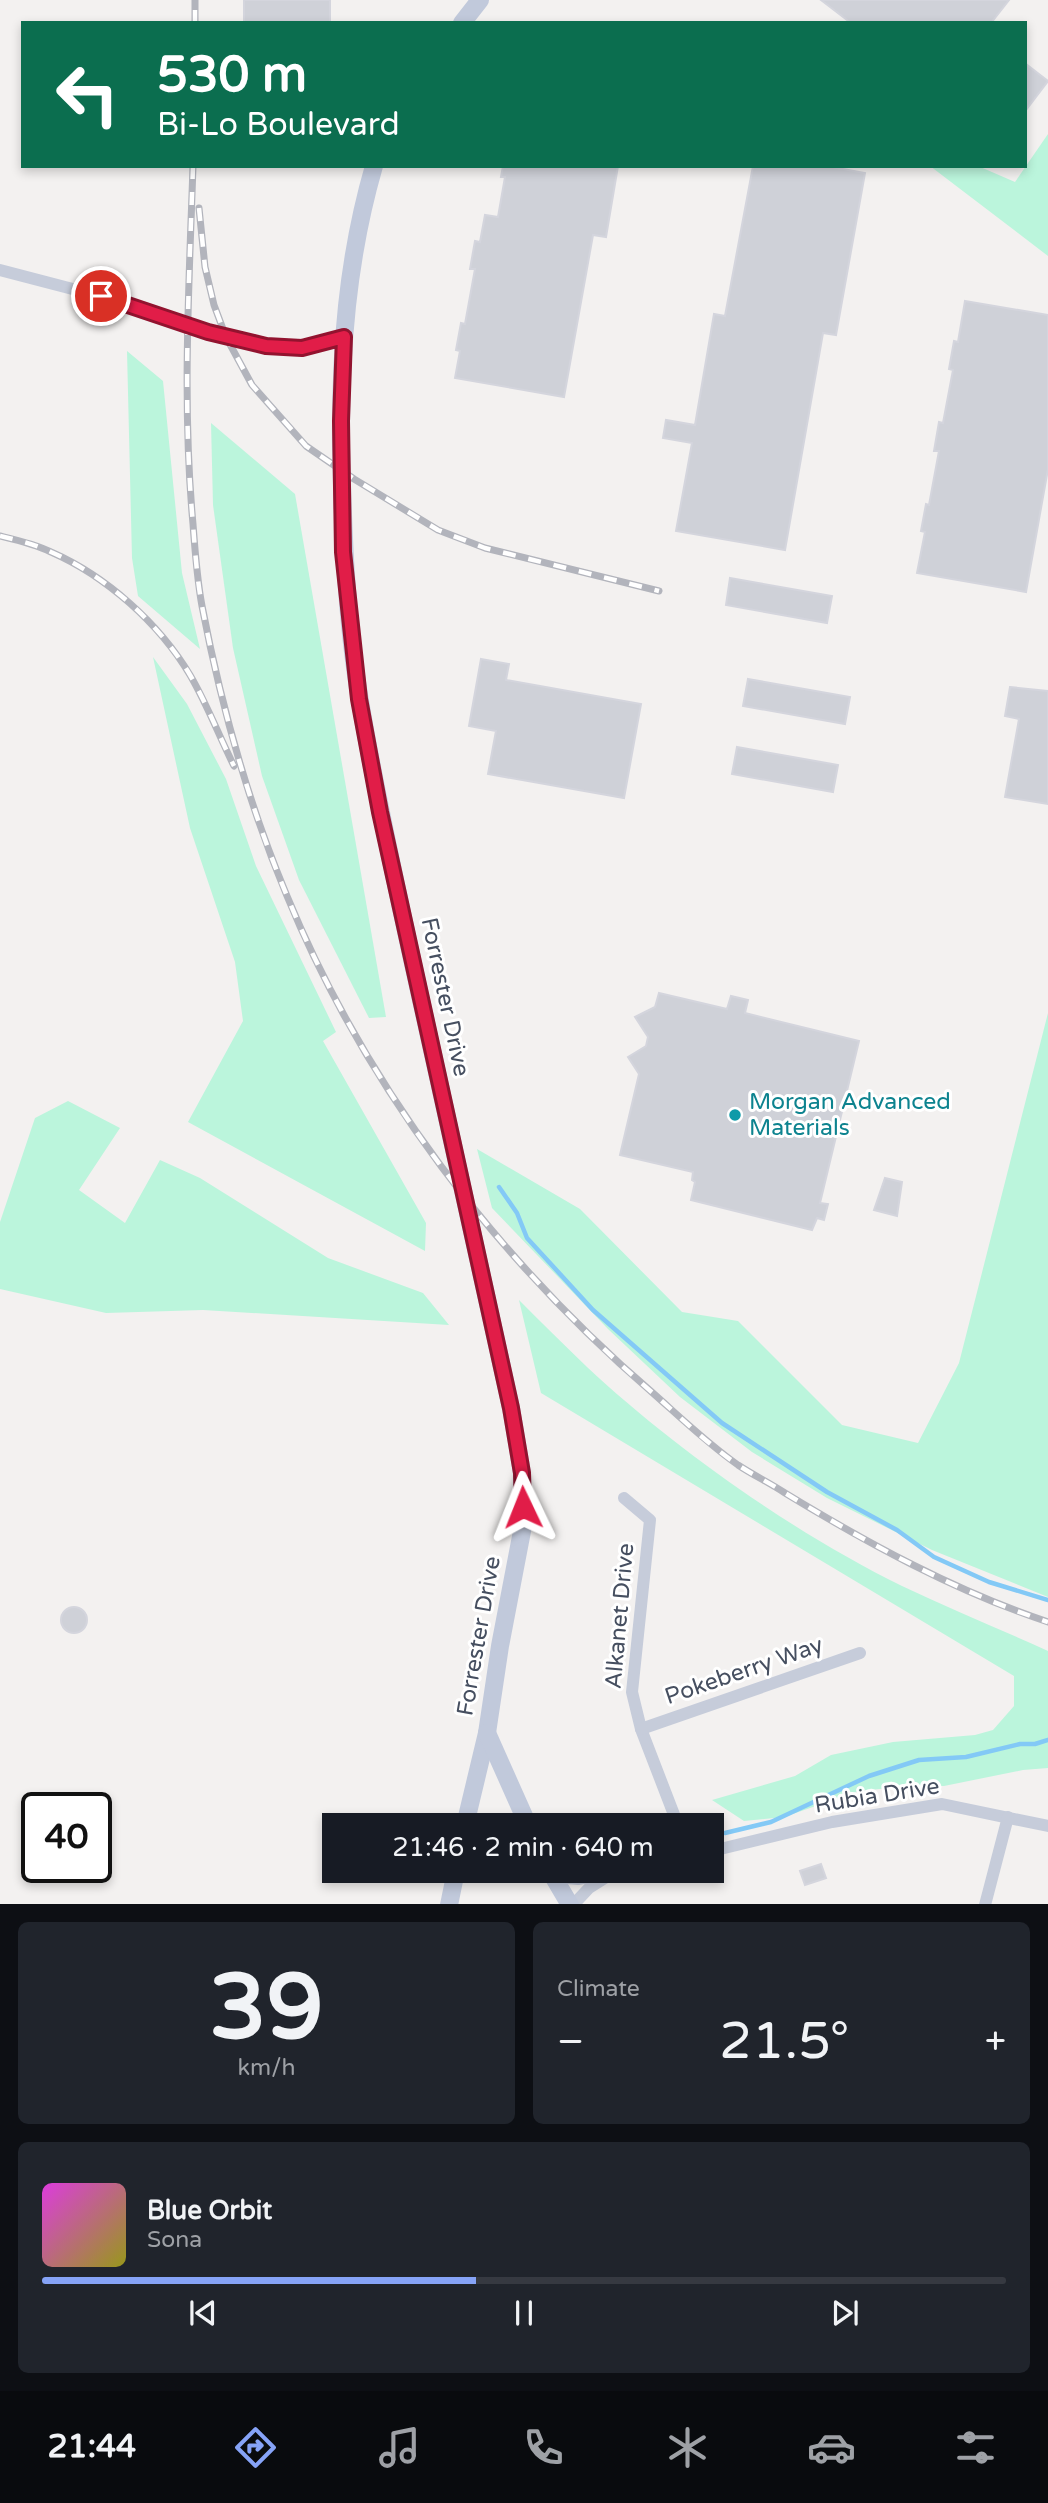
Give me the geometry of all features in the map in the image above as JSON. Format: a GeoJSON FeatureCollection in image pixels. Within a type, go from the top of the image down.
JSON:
{"type":"FeatureCollection","features":[{"type":"Feature","properties":{"kind":"street"},"geometry":{"type":"LineString","coordinates":[[464,21],[480,0]]}},
{"type":"Feature","properties":{"kind":"street","name":"Forrester Drive"},"geometry":{"type":"LineString","coordinates":[[373,168],[354,247],[344,337],[341,421],[343,552],[359,699],[382,822],[511,1408],[522,1473],[523,1526],[487,1733],[523,1813]]}},
{"type":"Feature","properties":{"kind":"street"},"geometry":{"type":"LineString","coordinates":[[0,270],[111,299],[208,332],[266,346],[302,348],[344,337]]}},
{"type":"Feature","properties":{"kind":"street","name":"Alkanet Drive"},"geometry":{"type":"LineString","coordinates":[[624,1498],[650,1520],[632,1692],[641,1729],[673,1813]]}},
{"type":"Feature","properties":{"kind":"street","name":"Pokeberry Way"},"geometry":{"type":"LineString","coordinates":[[641,1729],[860,1653]]}},
{"type":"Feature","properties":{"kind":"street"},"geometry":{"type":"LineString","coordinates":[[468,1813],[487,1733]]}},
{"type":"Feature","properties":{"kind":"street","name":"Rubia Drive"},"geometry":{"type":"LineString","coordinates":[[724,1848],[832,1822],[943,1804],[1048,1826]]}},
{"type":"Feature","properties":{"kind":"street"},"geometry":{"type":"LineString","coordinates":[[985,1904],[1008,1817]]}},
{"type":"Feature","properties":{"kind":"street"},"geometry":{"type":"LineString","coordinates":[[449,1904],[454,1883]]}},
{"type":"Feature","properties":{"kind":"street"},"geometry":{"type":"LineString","coordinates":[[547,1883],[558,1904]]}},
{"type":"Feature","properties":{"kind":"street"},"geometry":{"type":"LineString","coordinates":[[557,1883],[570,1904]]}},
{"type":"Feature","properties":{"kind":"street"},"geometry":{"type":"LineString","coordinates":[[572,1904],[597,1883]]}},
{"type":"Feature","properties":{"kind":"green space"},"geometry":{"type":"Polygon","coordinates":[[[1048,134],[1048,256],[933,168],[983,168],[1015,182],[1048,134]]]}},
{"type":"Feature","properties":{"kind":"green space"},"geometry":{"type":"Polygon","coordinates":[[[127,351],[163,381],[182,573],[200,649],[138,596],[132,558],[127,351]]]}},
{"type":"Feature","properties":{"kind":"green space"},"geometry":{"type":"Polygon","coordinates":[[[211,423],[295,494],[386,1017],[369,1018],[299,880],[262,776],[233,648],[213,505],[211,423]]]}},
{"type":"Feature","properties":{"kind":"green space"},"geometry":{"type":"Polygon","coordinates":[[[153,657],[187,704],[226,779],[256,866],[336,1032],[323,1041],[426,1223],[425,1251],[188,1122],[243,1021],[235,962],[190,828],[153,657]]]}},
{"type":"Feature","properties":{"kind":"green space"},"geometry":{"type":"Polygon","coordinates":[[[1048,1013],[1048,1597],[932,1550],[827,1498],[752,1452],[680,1397],[608,1329],[492,1208],[477,1149],[580,1209],[682,1312],[738,1321],[842,1425],[918,1443],[959,1363],[1048,1013]]]}},
{"type":"Feature","properties":{"kind":"green space"},"geometry":{"type":"Polygon","coordinates":[[[68,1101],[120,1128],[79,1190],[125,1223],[160,1160],[200,1178],[328,1258],[423,1293],[449,1325],[203,1310],[106,1313],[0,1289],[0,1222],[35,1118],[68,1101]]]}},
{"type":"Feature","properties":{"kind":"green space"},"geometry":{"type":"Polygon","coordinates":[[[519,1300],[621,1398],[697,1458],[778,1515],[861,1565],[902,1586],[1048,1651],[1048,1768],[1023,1770],[944,1786],[859,1791],[784,1817],[744,1821],[712,1800],[795,1776],[831,1755],[893,1742],[975,1735],[993,1730],[1014,1706],[1014,1676],[541,1393],[519,1300]]]}},
{"type":"Feature","properties":{"kind":"building"},"geometry":{"type":"Polygon","coordinates":[[[244,0],[330,0],[330,21],[244,21],[244,0]]]}},
{"type":"Feature","properties":{"kind":"building"},"geometry":{"type":"Polygon","coordinates":[[[821,0],[1009,0],[993,21],[848,21],[821,0]]]}},
{"type":"Feature","properties":{"kind":"building"},"geometry":{"type":"Polygon","coordinates":[[[1027,65],[1048,81],[1027,109],[1027,65]]]}},
{"type":"Feature","properties":{"kind":"building"},"geometry":{"type":"Polygon","coordinates":[[[503,168],[618,168],[606,237],[593,235],[564,397],[455,378],[460,351],[456,350],[461,323],[465,324],[475,269],[470,269],[475,241],[480,242],[485,215],[498,217],[505,177],[501,177],[503,168]]]}},
{"type":"Feature","properties":{"kind":"building"},"geometry":{"type":"Polygon","coordinates":[[[753,168],[838,168],[865,173],[836,335],[823,333],[785,550],[676,531],[692,443],[663,438],[666,420],[695,425],[714,314],[725,316],[753,168]]]}},
{"type":"Feature","properties":{"kind":"building"},"geometry":{"type":"Polygon","coordinates":[[[965,301],[1048,315],[1048,469],[1026,592],[917,573],[925,532],[921,531],[939,451],[934,451],[939,422],[943,423],[953,370],[949,369],[954,341],[958,342],[965,301]]]}},
{"type":"Feature","properties":{"kind":"building"},"geometry":{"type":"Polygon","coordinates":[[[730,578],[832,596],[827,623],[726,605],[730,578]]]}},
{"type":"Feature","properties":{"kind":"building"},"geometry":{"type":"Polygon","coordinates":[[[481,659],[509,664],[506,680],[641,704],[624,798],[488,774],[496,731],[469,726],[481,659]]]}},
{"type":"Feature","properties":{"kind":"building"},"geometry":{"type":"Polygon","coordinates":[[[748,679],[850,697],[845,724],[743,706],[748,679]]]}},
{"type":"Feature","properties":{"kind":"building"},"geometry":{"type":"Polygon","coordinates":[[[1010,687],[1048,691],[1048,804],[1005,797],[1019,719],[1005,716],[1010,687]]]}},
{"type":"Feature","properties":{"kind":"building"},"geometry":{"type":"Polygon","coordinates":[[[737,747],[838,765],[833,792],[732,774],[737,747]]]}},
{"type":"Feature","properties":{"kind":"building","name":"Morgan Advanced Materials"},"geometry":{"type":"Polygon","coordinates":[[[659,993],[727,1009],[731,996],[748,1000],[745,1013],[859,1041],[820,1203],[828,1204],[824,1220],[817,1218],[812,1230],[691,1200],[695,1182],[692,1180],[693,1172],[620,1155],[639,1074],[628,1057],[646,1046],[648,1037],[635,1017],[655,1007],[659,993]]]}},
{"type":"Feature","properties":{"kind":"building"},"geometry":{"type":"Polygon","coordinates":[[[885,1178],[902,1182],[897,1216],[874,1210],[885,1178]]]}},
{"type":"Feature","properties":{"kind":"building"},"geometry":{"type":"Polygon","coordinates":[[[74,1607],[83,1611],[87,1620],[83,1629],[74,1633],[65,1629],[61,1620],[65,1611],[74,1607]]]}},
{"type":"Feature","properties":{"kind":"building"},"geometry":{"type":"Polygon","coordinates":[[[821,1864],[826,1878],[805,1885],[800,1871],[821,1864]]]}},
{"type":"Feature","properties":{"kind":"waterway"},"geometry":{"type":"LineString","coordinates":[[499,1187],[517,1213],[527,1238],[593,1310],[722,1423],[827,1492],[897,1530],[934,1557],[989,1582],[1048,1600]]}},
{"type":"Feature","properties":{"kind":"waterway"},"geometry":{"type":"LineString","coordinates":[[725,1833],[771,1822],[869,1776],[919,1760],[966,1757],[1048,1740]]}},
{"type":"Feature","properties":{"kind":"railway"},"geometry":{"type":"LineString","coordinates":[[195,0],[195,21]]}},
{"type":"Feature","properties":{"kind":"railway"},"geometry":{"type":"LineString","coordinates":[[193,168],[187,345],[188,435],[197,575],[202,606],[227,717],[260,825],[287,896],[319,967],[356,1036],[396,1102],[441,1166],[490,1228],[596,1342],[705,1440],[744,1469],[881,1548],[979,1596],[1048,1622]]}},
{"type":"Feature","properties":{"kind":"railway"},"geometry":{"type":"LineString","coordinates":[[199,208],[205,267],[214,305],[226,337],[252,385],[306,446],[438,530],[485,548],[659,591]]}},
{"type":"Feature","properties":{"kind":"railway"},"geometry":{"type":"LineString","coordinates":[[0,536],[26,542],[71,562],[92,574],[130,603],[163,637],[190,675],[234,766]]}},
{"type":"Feature","properties":{"kind":"place","name":"Morgan Advanced Materials"},"geometry":{"type":"Point","coordinates":[735,1115]}},
{"type":"Feature","properties":{"kind":"route"},"geometry":{"type":"LineString","coordinates":[[101,296],[208,332],[266,346],[302,348],[344,337],[341,421],[343,552],[359,699],[380,812],[511,1408],[522,1473],[523,1507]]}}]}
